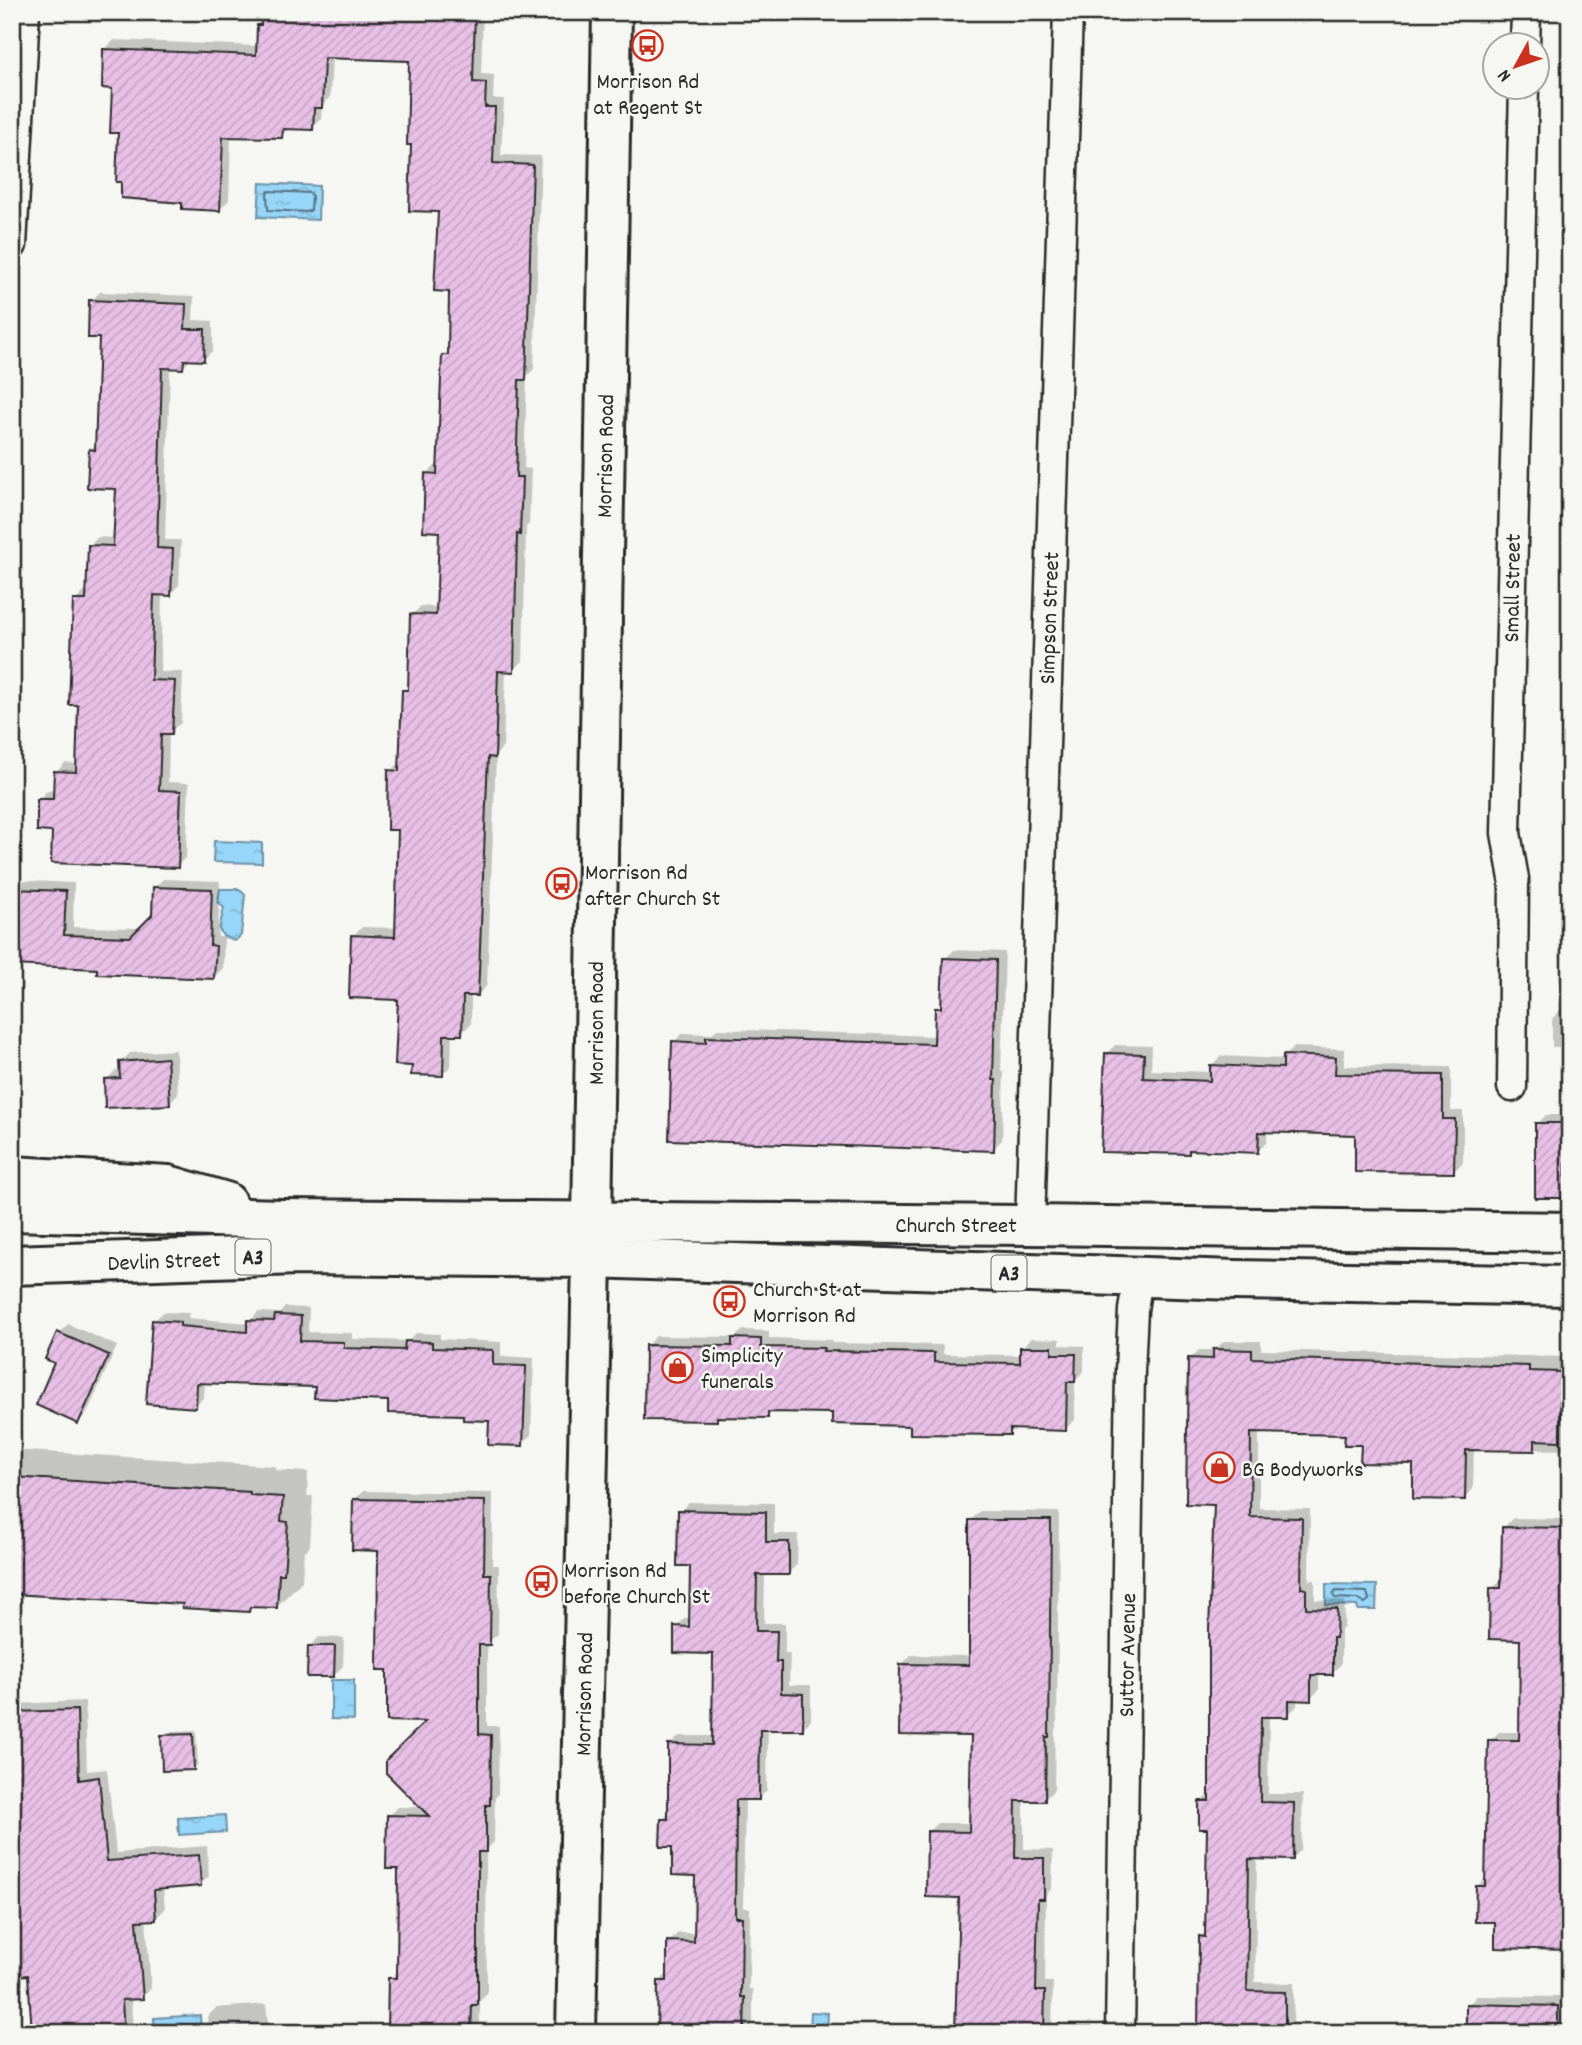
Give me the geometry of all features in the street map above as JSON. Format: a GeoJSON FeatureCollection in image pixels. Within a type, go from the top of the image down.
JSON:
{"type":"FeatureCollection","features":[{"type":"Feature","properties":{"kind":"main road","name":"Morrison Road"},"geometry":{"type":"LineString","coordinates":[[576,2033],[612,12]]}},
{"type":"Feature","properties":{"kind":"main road"},"geometry":{"type":"LineString","coordinates":[[12,1176],[168,1185],[282,1219]]}},
{"type":"Feature","properties":{"kind":"main road","name":"Devlin Street"},"geometry":{"type":"LineString","coordinates":[[12,1211],[282,1219],[343,1218]]}},
{"type":"Feature","properties":{"kind":"main road","name":"Church Street"},"geometry":{"type":"LineString","coordinates":[[343,1218],[592,1240],[1138,1277],[1570,1286]]}},
{"type":"Feature","properties":{"kind":"main road","name":"Church Street"},"geometry":{"type":"LineString","coordinates":[[359,1256],[592,1240],[1030,1225],[1570,1233]]}},
{"type":"Feature","properties":{"kind":"main road","name":"Devlin Street"},"geometry":{"type":"LineString","coordinates":[[12,1265],[299,1255],[359,1256]]}},
{"type":"Feature","properties":{"kind":"street"},"geometry":{"type":"LineString","coordinates":[[12,245],[25,12]]}},
{"type":"Feature","properties":{"kind":"street","name":"Simpson Street"},"geometry":{"type":"LineString","coordinates":[[1030,1225],[1068,12]]}},
{"type":"Feature","properties":{"kind":"street"},"geometry":{"type":"LineString","coordinates":[[1525,12],[1525,32]]}},
{"type":"Feature","properties":{"kind":"street","name":"Small Street"},"geometry":{"type":"LineString","coordinates":[[1512,1087],[1514,879],[1506,833],[1524,102]]}},
{"type":"Feature","properties":{"kind":"street","name":"Suttor Avenue"},"geometry":{"type":"LineString","coordinates":[[1120,2033],[1130,1370],[1133,1310],[1138,1277]]}},
{"type":"Feature","properties":{"kind":"water"},"geometry":{"type":"Polygon","coordinates":[[[260,183],[319,186],[318,220],[258,217],[260,183]]]}},
{"type":"Feature","properties":{"kind":"water"},"geometry":{"type":"Polygon","coordinates":[[[214,841],[262,843],[262,863],[213,862],[214,841]]]}},
{"type":"Feature","properties":{"kind":"water"},"geometry":{"type":"Polygon","coordinates":[[[220,889],[239,889],[245,895],[241,935],[235,941],[223,936],[219,929],[224,908],[218,902],[220,889]]]}},
{"type":"Feature","properties":{"kind":"water"},"geometry":{"type":"Polygon","coordinates":[[[1326,1584],[1377,1585],[1376,1610],[1326,1605],[1326,1584]]]}},
{"type":"Feature","properties":{"kind":"water"},"geometry":{"type":"Polygon","coordinates":[[[331,1680],[354,1680],[354,1720],[331,1719],[331,1680]]]}},
{"type":"Feature","properties":{"kind":"water"},"geometry":{"type":"Polygon","coordinates":[[[225,1815],[226,1832],[179,1835],[178,1818],[225,1815]]]}},
{"type":"Feature","properties":{"kind":"water"},"geometry":{"type":"Polygon","coordinates":[[[811,2012],[828,2013],[827,2033],[810,2033],[811,2012]]]}},
{"type":"Feature","properties":{"kind":"water"},"geometry":{"type":"Polygon","coordinates":[[[200,2015],[201,2033],[155,2033],[154,2018],[200,2015]]]}},
{"type":"Feature","properties":{"kind":"building"},"geometry":{"type":"Polygon","coordinates":[[[262,12],[475,12],[473,82],[486,83],[485,107],[495,107],[493,163],[533,165],[526,380],[519,380],[516,477],[522,477],[520,535],[517,534],[514,672],[498,671],[495,758],[488,757],[478,996],[463,996],[462,1035],[444,1035],[443,1076],[411,1075],[412,1066],[395,1065],[398,1000],[349,998],[351,935],[395,937],[398,830],[387,830],[388,770],[399,771],[402,690],[408,690],[410,614],[436,615],[439,532],[423,531],[425,473],[437,474],[442,355],[448,355],[449,292],[434,291],[438,212],[409,211],[409,61],[324,58],[322,108],[314,108],[313,130],[283,129],[282,138],[223,137],[220,211],[182,209],[182,203],[121,198],[121,182],[116,182],[118,133],[110,133],[112,89],[102,88],[103,49],[256,55],[257,25],[261,25],[262,12]]]}},
{"type":"Feature","properties":{"kind":"building"},"geometry":{"type":"Polygon","coordinates":[[[89,300],[186,304],[185,329],[205,329],[204,361],[184,360],[183,369],[162,368],[157,548],[173,549],[171,596],[154,595],[151,680],[175,681],[172,734],[161,734],[159,790],[181,791],[178,868],[51,863],[52,832],[37,831],[37,799],[53,799],[54,771],[76,772],[78,705],[69,705],[73,600],[86,600],[88,545],[113,546],[116,489],[87,488],[89,449],[95,450],[99,338],[88,338],[89,300]]]}},
{"type":"Feature","properties":{"kind":"building"},"geometry":{"type":"Polygon","coordinates":[[[153,887],[212,889],[210,945],[216,946],[214,979],[97,974],[97,969],[12,965],[12,889],[66,891],[64,935],[130,937],[152,915],[153,887]]]}},
{"type":"Feature","properties":{"kind":"building"},"geometry":{"type":"Polygon","coordinates":[[[943,958],[996,960],[994,1151],[669,1140],[672,1041],[706,1043],[706,1037],[934,1044],[935,1008],[941,1008],[943,958]]]}},
{"type":"Feature","properties":{"kind":"building"},"geometry":{"type":"Polygon","coordinates":[[[1105,1053],[1144,1054],[1143,1078],[1210,1081],[1210,1065],[1283,1068],[1283,1055],[1336,1057],[1335,1074],[1443,1075],[1443,1119],[1455,1119],[1454,1173],[1355,1172],[1355,1135],[1259,1132],[1258,1153],[1189,1150],[1189,1154],[1101,1152],[1105,1053]]]}},
{"type":"Feature","properties":{"kind":"building"},"geometry":{"type":"Polygon","coordinates":[[[167,1058],[170,1105],[105,1108],[104,1079],[120,1078],[119,1062],[167,1058]]]}},
{"type":"Feature","properties":{"kind":"building"},"geometry":{"type":"Polygon","coordinates":[[[1535,1123],[1570,1123],[1570,1158],[1566,1158],[1565,1198],[1535,1198],[1535,1123]]]}},
{"type":"Feature","properties":{"kind":"building"},"geometry":{"type":"Polygon","coordinates":[[[275,1315],[301,1316],[300,1341],[344,1342],[344,1348],[404,1350],[405,1341],[432,1342],[432,1348],[493,1350],[493,1365],[526,1366],[523,1446],[488,1445],[489,1421],[463,1420],[463,1415],[388,1413],[388,1401],[314,1398],[315,1387],[197,1383],[196,1408],[146,1404],[152,1320],[180,1322],[180,1326],[247,1332],[247,1320],[274,1321],[275,1315]]]}},
{"type":"Feature","properties":{"kind":"building"},"geometry":{"type":"Polygon","coordinates":[[[57,1332],[109,1355],[78,1424],[36,1405],[54,1363],[45,1359],[57,1332]]]}},
{"type":"Feature","properties":{"kind":"building"},"geometry":{"type":"Polygon","coordinates":[[[732,1338],[761,1339],[761,1347],[934,1353],[934,1362],[1020,1363],[1020,1347],[1052,1347],[1052,1354],[1076,1354],[1075,1382],[1067,1382],[1066,1431],[1010,1429],[1010,1435],[910,1434],[910,1426],[832,1424],[832,1413],[768,1412],[768,1418],[717,1417],[717,1421],[644,1420],[645,1345],[732,1346],[732,1338]]]}},
{"type":"Feature","properties":{"kind":"building"},"geometry":{"type":"Polygon","coordinates":[[[1213,1349],[1252,1350],[1252,1358],[1529,1366],[1529,1371],[1561,1372],[1560,1441],[1535,1440],[1535,1451],[1466,1450],[1465,1500],[1413,1499],[1413,1464],[1360,1463],[1361,1445],[1344,1445],[1345,1435],[1251,1433],[1250,1517],[1302,1518],[1301,1588],[1306,1589],[1306,1608],[1337,1609],[1336,1638],[1333,1638],[1333,1675],[1311,1675],[1311,1701],[1289,1700],[1289,1717],[1261,1717],[1260,1802],[1294,1803],[1293,1860],[1249,1859],[1247,1991],[1285,1992],[1285,2033],[1198,2033],[1199,1936],[1205,1937],[1207,1829],[1199,1829],[1199,1801],[1209,1801],[1209,1629],[1214,1505],[1186,1504],[1188,1358],[1213,1359],[1213,1349]]]}},
{"type":"Feature","properties":{"kind":"building"},"geometry":{"type":"Polygon","coordinates":[[[12,1477],[250,1492],[250,1495],[283,1497],[281,1521],[288,1522],[284,1574],[279,1574],[277,1608],[250,1607],[249,1612],[182,1608],[183,1604],[12,1594],[12,1477]]]}},
{"type":"Feature","properties":{"kind":"building"},"geometry":{"type":"Polygon","coordinates":[[[353,1499],[485,1501],[484,1574],[491,1574],[490,1645],[479,1645],[479,1734],[491,1735],[490,1805],[486,1805],[486,1852],[478,1852],[478,2005],[472,2005],[471,2033],[387,2033],[388,1978],[397,1978],[398,1869],[386,1869],[387,1815],[429,1816],[386,1773],[386,1760],[425,1722],[387,1721],[387,1670],[377,1670],[378,1551],[352,1550],[353,1499]]]}},
{"type":"Feature","properties":{"kind":"building"},"geometry":{"type":"Polygon","coordinates":[[[678,1510],[766,1512],[766,1542],[789,1542],[789,1575],[757,1575],[756,1631],[777,1631],[776,1662],[781,1662],[781,1693],[803,1694],[803,1730],[760,1730],[759,1800],[736,1800],[735,1917],[742,1917],[741,1997],[745,1997],[744,2033],[657,2033],[658,1981],[667,1981],[667,1941],[694,1942],[695,1876],[672,1875],[672,1847],[660,1847],[661,1819],[668,1819],[668,1744],[712,1745],[713,1654],[674,1653],[674,1626],[689,1627],[690,1566],[677,1566],[678,1510]]]}},
{"type":"Feature","properties":{"kind":"building"},"geometry":{"type":"Polygon","coordinates":[[[969,1520],[1051,1520],[1049,1737],[1046,1737],[1045,1801],[1016,1801],[1015,1858],[1044,1858],[1044,1899],[1038,1899],[1036,1991],[1045,1991],[1044,2033],[955,2033],[959,1898],[926,1897],[927,1831],[969,1832],[971,1736],[899,1735],[900,1664],[969,1665],[969,1520]]]}},
{"type":"Feature","properties":{"kind":"building"},"geometry":{"type":"Polygon","coordinates":[[[1502,1527],[1570,1528],[1570,1843],[1566,1950],[1495,1948],[1495,1922],[1475,1922],[1476,1886],[1485,1886],[1488,1740],[1519,1740],[1520,1640],[1489,1639],[1490,1588],[1501,1588],[1502,1527]]]}},
{"type":"Feature","properties":{"kind":"building"},"geometry":{"type":"Polygon","coordinates":[[[308,1646],[335,1646],[334,1677],[307,1677],[308,1646]]]}},
{"type":"Feature","properties":{"kind":"building"},"geometry":{"type":"Polygon","coordinates":[[[77,1710],[79,1780],[99,1777],[107,1861],[199,1855],[201,1886],[154,1890],[156,1920],[137,1921],[143,1999],[122,2000],[124,2033],[32,2033],[28,1975],[18,1976],[12,1912],[12,1712],[77,1710]]]}},
{"type":"Feature","properties":{"kind":"building"},"geometry":{"type":"Polygon","coordinates":[[[193,1734],[194,1770],[162,1771],[161,1735],[193,1734]]]}},
{"type":"Feature","properties":{"kind":"building"},"geometry":{"type":"Polygon","coordinates":[[[1466,2004],[1558,2006],[1558,2033],[1466,2033],[1466,2004]]]}},
{"type":"Feature","properties":{"kind":"place","name":"Morrison Rd at Regent St"},"geometry":{"type":"Point","coordinates":[648,46]}},
{"type":"Feature","properties":{"kind":"place","name":"Morrison Rd after Church St"},"geometry":{"type":"Point","coordinates":[562,884]}},
{"type":"Feature","properties":{"kind":"place","name":"Church St at Morrison Rd"},"geometry":{"type":"Point","coordinates":[730,1301]}},
{"type":"Feature","properties":{"kind":"place","name":"Simplicity funerals"},"geometry":{"type":"Point","coordinates":[678,1367]}},
{"type":"Feature","properties":{"kind":"place","name":"BG Bodyworks"},"geometry":{"type":"Point","coordinates":[1219,1468]}},
{"type":"Feature","properties":{"kind":"place","name":"Morrison Rd before Church St"},"geometry":{"type":"Point","coordinates":[541,1582]}}]}
